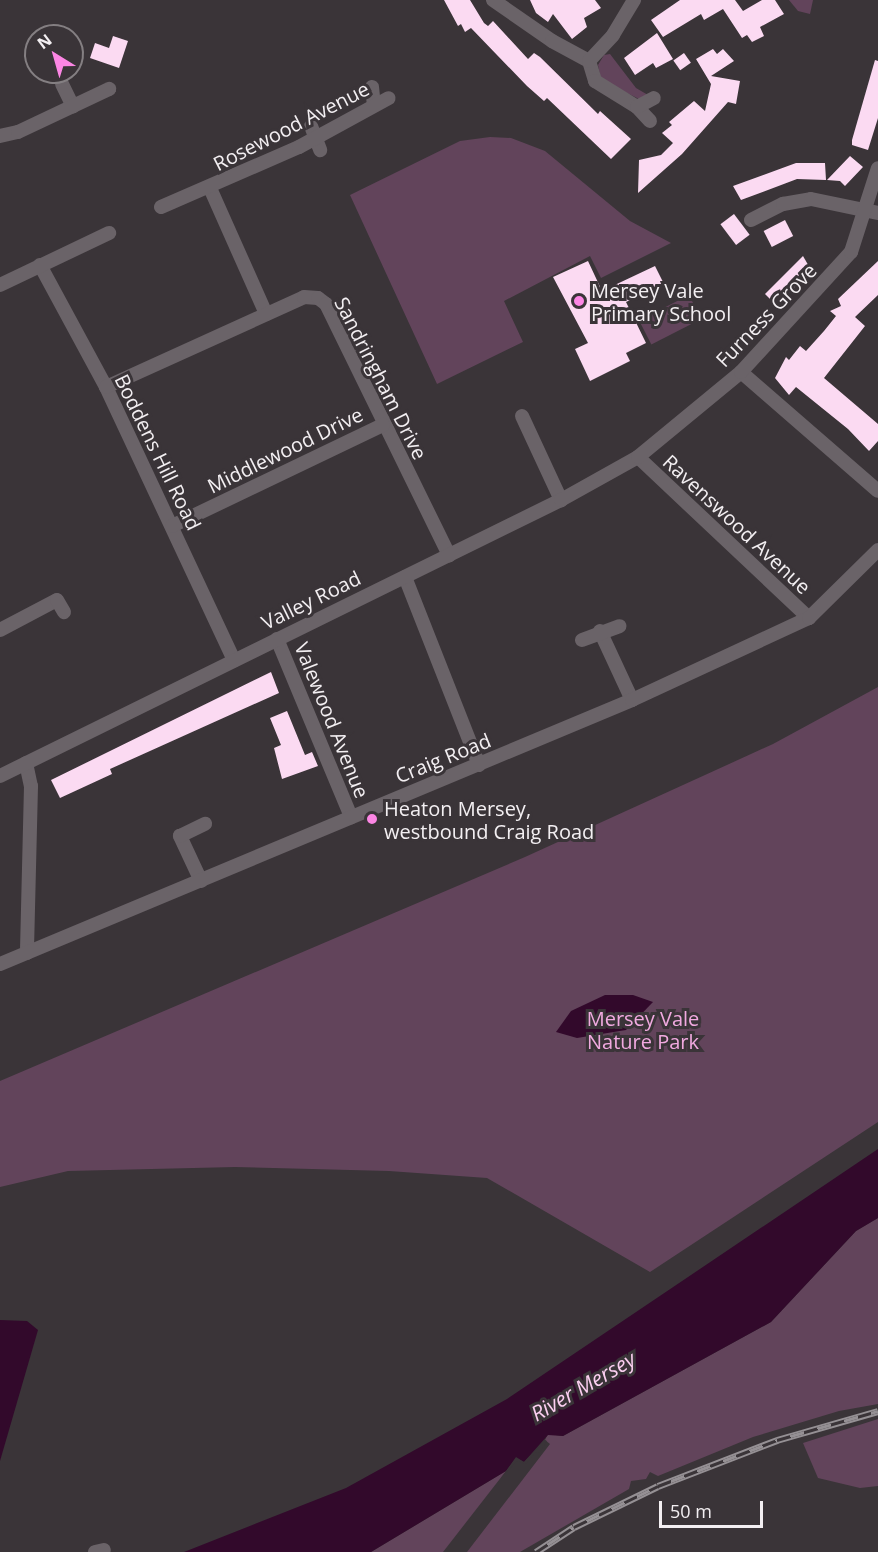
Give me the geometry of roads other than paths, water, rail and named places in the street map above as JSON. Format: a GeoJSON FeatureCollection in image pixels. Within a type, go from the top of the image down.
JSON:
{"type":"FeatureCollection","features":[{"type":"Feature","properties":{"kind":"street"},"geometry":{"type":"LineString","coordinates":[[494,0],[552,41],[589,61],[595,81],[637,107],[650,121]]}},
{"type":"Feature","properties":{"kind":"street"},"geometry":{"type":"LineString","coordinates":[[589,61],[614,35],[634,0]]}},
{"type":"Feature","properties":{"kind":"street"},"geometry":{"type":"LineString","coordinates":[[62,84],[73,106]]}},
{"type":"Feature","properties":{"kind":"street"},"geometry":{"type":"LineString","coordinates":[[372,87],[374,105]]}},
{"type":"Feature","properties":{"kind":"street"},"geometry":{"type":"LineString","coordinates":[[0,136],[18,132],[109,89]]}},
{"type":"Feature","properties":{"kind":"street","name":"Rosewood Avenue"},"geometry":{"type":"LineString","coordinates":[[161,207],[210,188],[315,138],[389,98]]}},
{"type":"Feature","properties":{"kind":"street"},"geometry":{"type":"LineString","coordinates":[[637,107],[654,98]]}},
{"type":"Feature","properties":{"kind":"street","name":"Furness Grove"},"geometry":{"type":"LineString","coordinates":[[638,457],[741,372],[852,252],[871,211],[878,168]]}},
{"type":"Feature","properties":{"kind":"street","name":"Rosewood Avenue"},"geometry":{"type":"LineString","coordinates":[[210,188],[266,314]]}},
{"type":"Feature","properties":{"kind":"street"},"geometry":{"type":"LineString","coordinates":[[751,220],[783,204],[811,199],[871,211]]}},
{"type":"Feature","properties":{"kind":"street"},"geometry":{"type":"LineString","coordinates":[[0,285],[109,233]]}},
{"type":"Feature","properties":{"kind":"street","name":"Boddens Hill Road"},"geometry":{"type":"LineString","coordinates":[[40,265],[106,387],[234,660]]}},
{"type":"Feature","properties":{"kind":"street","name":"Sandringham Drive"},"geometry":{"type":"LineString","coordinates":[[106,387],[304,297],[318,298],[326,304],[383,425],[449,555]]}},
{"type":"Feature","properties":{"kind":"street"},"geometry":{"type":"LineString","coordinates":[[741,372],[878,491]]}},
{"type":"Feature","properties":{"kind":"street"},"geometry":{"type":"LineString","coordinates":[[522,416],[561,500]]}},
{"type":"Feature","properties":{"kind":"street","name":"Middlewood Drive"},"geometry":{"type":"LineString","coordinates":[[172,526],[383,425]]}},
{"type":"Feature","properties":{"kind":"street","name":"Valley Road"},"geometry":{"type":"LineString","coordinates":[[0,776],[561,500],[638,457]]}},
{"type":"Feature","properties":{"kind":"street","name":"Ravenswood Avenue"},"geometry":{"type":"LineString","coordinates":[[638,457],[809,618]]}},
{"type":"Feature","properties":{"kind":"street","name":"Craig Road"},"geometry":{"type":"LineString","coordinates":[[0,964],[632,700],[809,618],[878,550]]}},
{"type":"Feature","properties":{"kind":"street"},"geometry":{"type":"LineString","coordinates":[[405,577],[479,765]]}},
{"type":"Feature","properties":{"kind":"street"},"geometry":{"type":"LineString","coordinates":[[0,630],[61,606]]}},
{"type":"Feature","properties":{"kind":"street"},"geometry":{"type":"LineString","coordinates":[[582,640],[600,631],[620,626]]}},
{"type":"Feature","properties":{"kind":"street"},"geometry":{"type":"LineString","coordinates":[[600,631],[632,700]]}},
{"type":"Feature","properties":{"kind":"street","name":"Valewood Avenue"},"geometry":{"type":"LineString","coordinates":[[277,639],[351,817]]}},
{"type":"Feature","properties":{"kind":"street"},"geometry":{"type":"LineString","coordinates":[[26,763],[31,786],[27,953]]}},
{"type":"Feature","properties":{"kind":"street"},"geometry":{"type":"LineString","coordinates":[[201,881],[180,836],[205,824]]}},
{"type":"Feature","properties":{"kind":"water"},"geometry":{"type":"Polygon","coordinates":[[[605,995],[633,995],[653,1002],[626,1030],[577,1038],[556,1032],[571,1011],[605,995]]]}},
{"type":"Feature","properties":{"kind":"water","name":"River Mersey"},"geometry":{"type":"Polygon","coordinates":[[[878,1149],[878,1218],[856,1231],[771,1322],[563,1436],[548,1435],[524,1462],[516,1458],[506,1471],[371,1552],[184,1552],[346,1488],[507,1399],[878,1149]]]}},
{"type":"Feature","properties":{"kind":"water"},"geometry":{"type":"Polygon","coordinates":[[[0,1320],[27,1321],[38,1330],[0,1461],[0,1320]]]}},
{"type":"Feature","properties":{"kind":"railway"},"geometry":{"type":"LineString","coordinates":[[536,1552],[574,1527],[658,1486],[777,1440],[878,1411]]}},
{"type":"Feature","properties":{"kind":"place","name":"Mersey Vale Primary School"},"geometry":{"type":"Point","coordinates":[579,301]}},
{"type":"Feature","properties":{"kind":"place","name":"Heaton Mersey, westbound Craig Road"},"geometry":{"type":"Point","coordinates":[372,819]}},
{"type":"Feature","properties":{"kind":"park label","name":"Mersey Vale Nature Park"},"geometry":{"type":"Point","coordinates":[643,1030]}}]}
